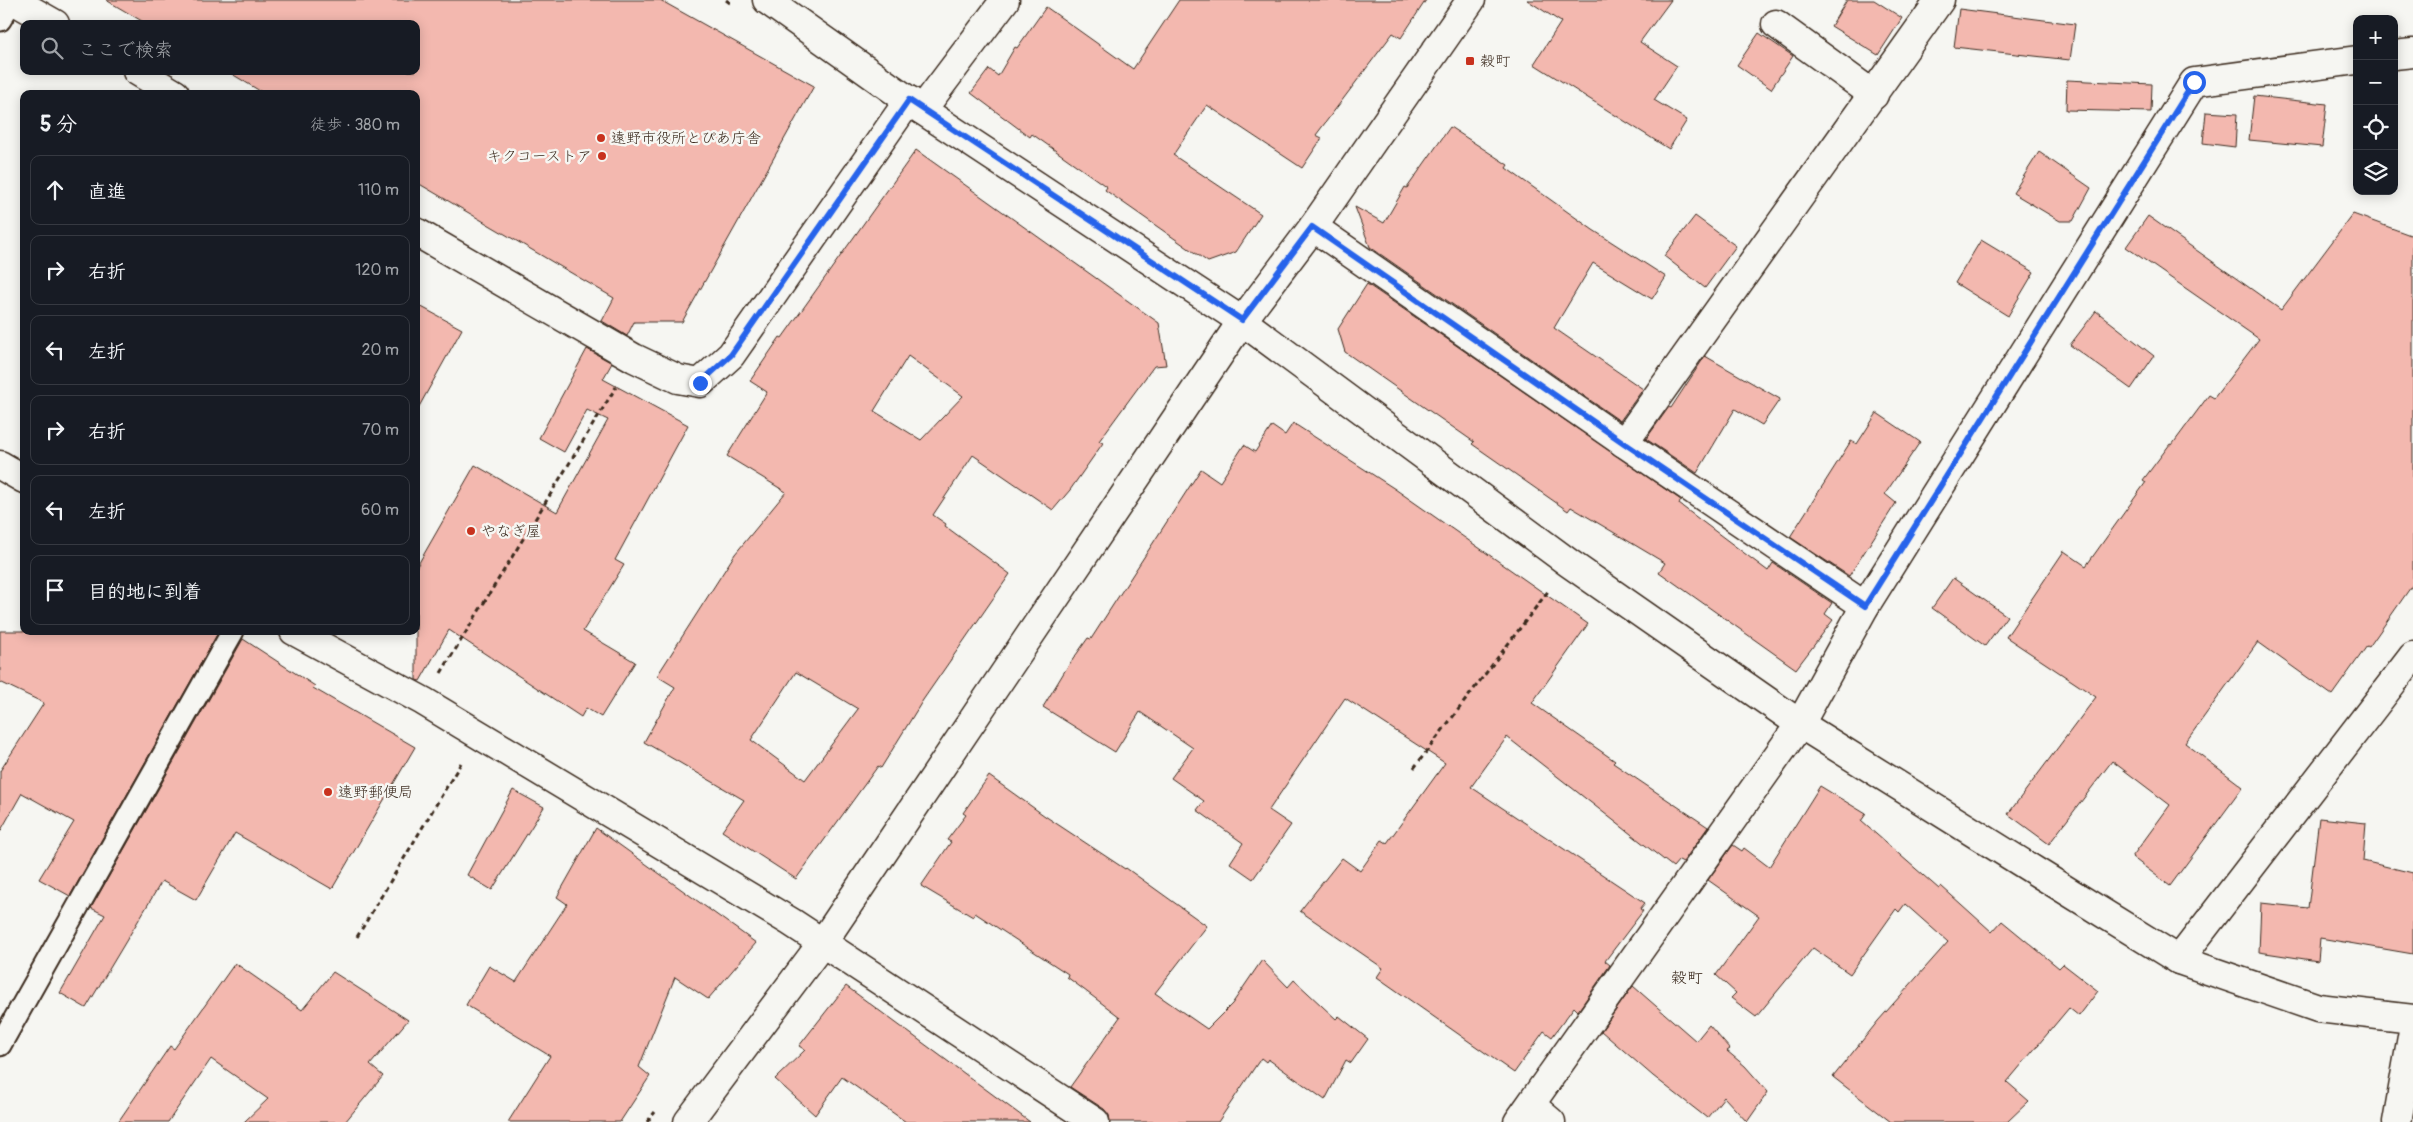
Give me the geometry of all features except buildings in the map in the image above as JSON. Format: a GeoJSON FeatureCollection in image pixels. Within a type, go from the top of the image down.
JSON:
{"type":"FeatureCollection","features":[{"type":"Feature","properties":{"kind":"street"},"geometry":{"type":"LineString","coordinates":[[12,0],[48,20]]}},
{"type":"Feature","properties":{"kind":"street"},"geometry":{"type":"LineString","coordinates":[[767,0],[915,105],[1242,320],[1569,563],[1800,724],[2179,960],[2318,1008],[2413,1019]]}},
{"type":"Feature","properties":{"kind":"street"},"geometry":{"type":"LineString","coordinates":[[420,234],[634,358],[678,379],[700,383],[731,355],[915,105],[1004,0]]}},
{"type":"Feature","properties":{"kind":"street"},"geometry":{"type":"LineString","coordinates":[[688,1122],[823,942],[1242,320],[1312,227],[1471,0]]}},
{"type":"Feature","properties":{"kind":"street"},"geometry":{"type":"LineString","coordinates":[[1624,443],[1940,0]]}},
{"type":"Feature","properties":{"kind":"street"},"geometry":{"type":"LineString","coordinates":[[1776,24],[1874,95]]}},
{"type":"Feature","properties":{"kind":"street"},"geometry":{"type":"LineString","coordinates":[[2398,55],[2413,53]]}},
{"type":"Feature","properties":{"kind":"street"},"geometry":{"type":"LineString","coordinates":[[1533,1116],[1800,724],[1865,606],[2194,82],[2353,61]]}},
{"type":"Feature","properties":{"kind":"street"},"geometry":{"type":"LineString","coordinates":[[144,75],[169,90]]}},
{"type":"Feature","properties":{"kind":"street"},"geometry":{"type":"LineString","coordinates":[[1312,227],[1624,443],[1865,606]]}},
{"type":"Feature","properties":{"kind":"street"},"geometry":{"type":"LineString","coordinates":[[0,465],[20,477]]}},
{"type":"Feature","properties":{"kind":"street"},"geometry":{"type":"LineString","coordinates":[[301,635],[423,701],[823,942],[1095,1122]]}},
{"type":"Feature","properties":{"kind":"street"},"geometry":{"type":"LineString","coordinates":[[2179,960],[2413,656]]}},
{"type":"Feature","properties":{"kind":"street"},"geometry":{"type":"LineString","coordinates":[[2397,1122],[2413,1031]]}},
{"type":"Feature","properties":{"kind":"lane"},"geometry":{"type":"LineString","coordinates":[[0,20],[12,0]]}},
{"type":"Feature","properties":{"kind":"lane"},"geometry":{"type":"LineString","coordinates":[[0,1045],[231,635]]}},
{"type":"Feature","properties":{"kind":"path"},"geometry":{"type":"LineString","coordinates":[[423,701],[634,358]]}},
{"type":"Feature","properties":{"kind":"path"},"geometry":{"type":"LineString","coordinates":[[1414,768],[1569,563]]}},
{"type":"Feature","properties":{"kind":"path"},"geometry":{"type":"LineString","coordinates":[[357,937],[478,734]]}},
{"type":"Feature","properties":{"kind":"place","name":"穀町"},"geometry":{"type":"Point","coordinates":[1470,61]}},
{"type":"Feature","properties":{"kind":"place","name":"遠野市役所とぴあ庁舎"},"geometry":{"type":"Point","coordinates":[601,138]}},
{"type":"Feature","properties":{"kind":"place","name":"キクコーストア"},"geometry":{"type":"Point","coordinates":[602,156]}},
{"type":"Feature","properties":{"kind":"place","name":"やなぎ屋"},"geometry":{"type":"Point","coordinates":[471,531]}},
{"type":"Feature","properties":{"kind":"place","name":"遠野郵便局"},"geometry":{"type":"Point","coordinates":[328,792]}},
{"type":"Feature","properties":{"kind":"district","name":"穀町"},"geometry":{"type":"Point","coordinates":[1687,978]}},
{"type":"Feature","properties":{"kind":"route"},"geometry":{"type":"LineString","coordinates":[[700,383],[731,355],[909,100],[1242,320],[1312,227],[1624,443],[1865,606],[2194,82]]}}]}
